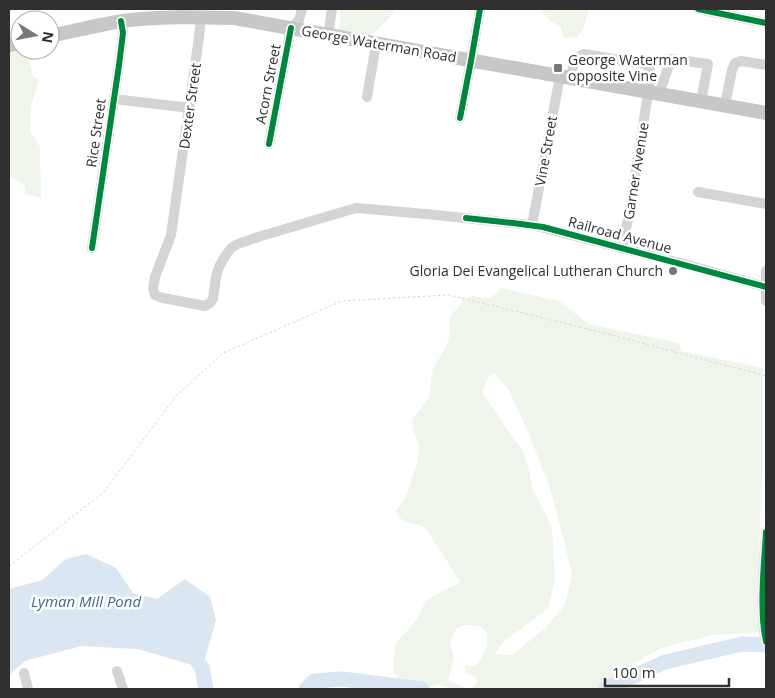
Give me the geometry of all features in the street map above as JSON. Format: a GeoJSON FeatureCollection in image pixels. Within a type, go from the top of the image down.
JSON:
{"type":"FeatureCollection","features":[{"type":"Feature","properties":{"kind":"main road","name":"George Waterman Road"},"geometry":{"type":"LineString","coordinates":[[60,34],[121,22],[165,17],[234,18],[766,113]]}},
{"type":"Feature","properties":{"kind":"street","name":"Acorn Street"},"geometry":{"type":"LineString","coordinates":[[269,144],[291,28],[299,20],[302,9]]}},
{"type":"Feature","properties":{"kind":"street"},"geometry":{"type":"LineString","coordinates":[[328,36],[332,9]]}},
{"type":"Feature","properties":{"kind":"street"},"geometry":{"type":"LineString","coordinates":[[460,118],[480,9]]}},
{"type":"Feature","properties":{"kind":"street"},"geometry":{"type":"LineString","coordinates":[[698,9],[766,23]]}},
{"type":"Feature","properties":{"kind":"street","name":"Dexter Street"},"geometry":{"type":"LineString","coordinates":[[200,17],[178,194],[171,235],[157,270],[153,289],[155,295],[205,306],[213,299],[216,277],[231,248],[258,237],[356,208],[466,218]]}},
{"type":"Feature","properties":{"kind":"street","name":"Rice Street"},"geometry":{"type":"LineString","coordinates":[[92,248],[123,33],[121,22]]}},
{"type":"Feature","properties":{"kind":"street"},"geometry":{"type":"LineString","coordinates":[[368,98],[376,44]]}},
{"type":"Feature","properties":{"kind":"street","name":"Vine Street"},"geometry":{"type":"LineString","coordinates":[[532,225],[565,77],[575,60],[584,54],[645,64],[649,68],[653,93]]}},
{"type":"Feature","properties":{"kind":"street"},"geometry":{"type":"LineString","coordinates":[[653,93],[671,59],[708,64],[701,101]]}},
{"type":"Feature","properties":{"kind":"street"},"geometry":{"type":"LineString","coordinates":[[726,105],[735,63],[741,61],[766,65]]}},
{"type":"Feature","properties":{"kind":"street","name":"Garner Avenue"},"geometry":{"type":"LineString","coordinates":[[622,249],[653,93]]}},
{"type":"Feature","properties":{"kind":"street"},"geometry":{"type":"LineString","coordinates":[[114,99],[190,108]]}},
{"type":"Feature","properties":{"kind":"street"},"geometry":{"type":"LineString","coordinates":[[698,192],[766,204]]}},
{"type":"Feature","properties":{"kind":"street","name":"Railroad Avenue"},"geometry":{"type":"LineString","coordinates":[[466,218],[532,225],[766,287]]}},
{"type":"Feature","properties":{"kind":"street"},"geometry":{"type":"LineString","coordinates":[[766,271],[766,301]]}},
{"type":"Feature","properties":{"kind":"street"},"geometry":{"type":"LineString","coordinates":[[766,532],[763,628],[766,642]]}},
{"type":"Feature","properties":{"kind":"street"},"geometry":{"type":"LineString","coordinates":[[117,671],[123,689]]}},
{"type":"Feature","properties":{"kind":"street"},"geometry":{"type":"LineString","coordinates":[[24,673],[28,689]]}},
{"type":"Feature","properties":{"kind":"path"},"geometry":{"type":"LineString","coordinates":[[9,566],[104,493],[177,395],[223,353],[342,301],[448,295],[596,331],[766,376]]}},
{"type":"Feature","properties":{"kind":"shaded area"},"geometry":{"type":"Polygon","coordinates":[[[341,9],[395,9],[366,42],[338,37],[341,9]]]}},
{"type":"Feature","properties":{"kind":"shaded area"},"geometry":{"type":"Polygon","coordinates":[[[541,9],[589,9],[583,30],[576,38],[563,37],[561,27],[547,18],[541,9]]]}},
{"type":"Feature","properties":{"kind":"shaded area"},"geometry":{"type":"Polygon","coordinates":[[[9,46],[10,60],[29,60],[33,76],[39,80],[31,106],[30,131],[40,147],[41,198],[25,194],[25,187],[9,176],[9,46]]]}},
{"type":"Feature","properties":{"kind":"shaded area"},"geometry":{"type":"Polygon","coordinates":[[[501,288],[559,301],[589,324],[679,343],[682,351],[763,368],[763,474],[757,613],[760,632],[712,635],[664,647],[646,656],[596,689],[456,689],[440,685],[423,689],[404,689],[394,673],[393,661],[396,643],[419,617],[425,601],[460,582],[428,531],[418,525],[405,522],[395,511],[406,497],[418,460],[419,445],[412,420],[429,398],[433,368],[445,349],[450,334],[449,317],[461,304],[462,300],[473,296],[489,298],[501,288]],[[495,373],[488,377],[482,392],[523,451],[532,487],[552,527],[555,579],[548,609],[506,640],[494,654],[512,655],[543,630],[565,605],[572,574],[550,488],[529,434],[509,391],[495,373]],[[464,625],[456,629],[450,642],[454,657],[448,680],[468,688],[475,685],[477,681],[476,677],[465,671],[465,666],[475,666],[479,662],[486,649],[487,636],[486,631],[479,626],[464,625]]]}},
{"type":"Feature","properties":{"kind":"water","name":"Lyman Mill Pond"},"geometry":{"type":"Polygon","coordinates":[[[86,554],[116,568],[133,593],[157,599],[185,579],[210,597],[216,620],[202,668],[138,649],[81,646],[25,661],[9,675],[9,589],[42,580],[66,559],[86,554]]]}},
{"type":"Feature","properties":{"kind":"waterway"},"geometry":{"type":"LineString","coordinates":[[605,689],[665,662],[742,644],[766,645]]}},
{"type":"Feature","properties":{"kind":"waterway"},"geometry":{"type":"LineString","coordinates":[[191,652],[202,668],[206,689]]}},
{"type":"Feature","properties":{"kind":"waterway"},"geometry":{"type":"LineString","coordinates":[[306,689],[314,681],[342,679],[422,689]]}},
{"type":"Feature","properties":{"kind":"cycle path"},"geometry":{"type":"LineString","coordinates":[[460,118],[480,9]]}},
{"type":"Feature","properties":{"kind":"cycle path"},"geometry":{"type":"LineString","coordinates":[[698,9],[766,23]]}},
{"type":"Feature","properties":{"kind":"cycle path"},"geometry":{"type":"LineString","coordinates":[[92,248],[119,65],[123,33],[121,21]]}},
{"type":"Feature","properties":{"kind":"cycle path"},"geometry":{"type":"LineString","coordinates":[[269,144],[291,28]]}},
{"type":"Feature","properties":{"kind":"cycle path"},"geometry":{"type":"LineString","coordinates":[[466,218],[543,227],[766,287]]}},
{"type":"Feature","properties":{"kind":"cycle path"},"geometry":{"type":"LineString","coordinates":[[766,532],[762,602],[766,642]]}},
{"type":"Feature","properties":{"kind":"place","name":"George Waterman opposite Vine"},"geometry":{"type":"Point","coordinates":[558,68]}},
{"type":"Feature","properties":{"kind":"place","name":"Gloria Dei Evangelical Lutheran Church"},"geometry":{"type":"Point","coordinates":[673,271]}}]}
